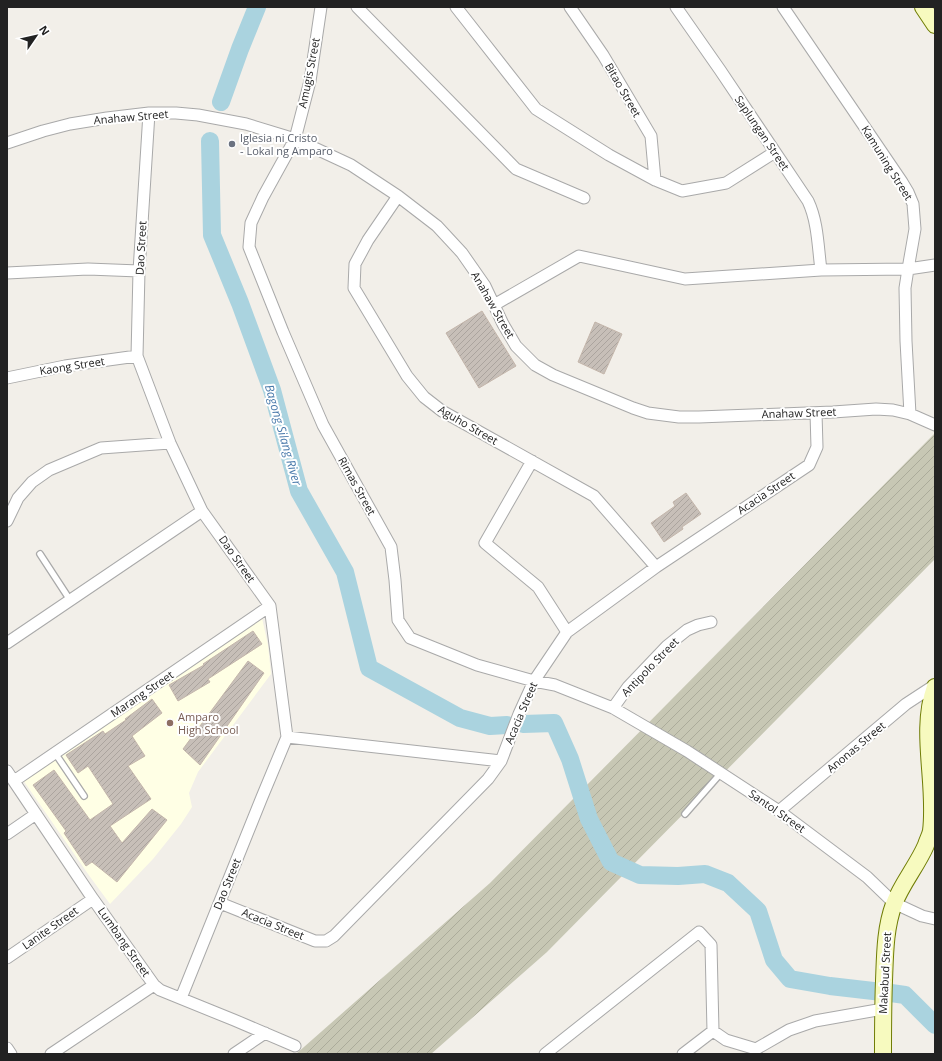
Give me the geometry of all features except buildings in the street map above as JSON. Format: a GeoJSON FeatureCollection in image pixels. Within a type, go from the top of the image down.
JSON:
{"type":"FeatureCollection","features":[{"type":"Feature","properties":{"kind":"street","name":"Amugis Street"},"geometry":{"type":"LineString","coordinates":[[295,139],[310,81],[321,7]]}},
{"type":"Feature","properties":{"kind":"street"},"geometry":{"type":"LineString","coordinates":[[357,7],[516,169],[584,198]]}},
{"type":"Feature","properties":{"kind":"street"},"geometry":{"type":"LineString","coordinates":[[456,7],[536,109],[609,155],[655,180],[682,191],[726,183],[775,152]]}},
{"type":"Feature","properties":{"kind":"street","name":"Bitao Street"},"geometry":{"type":"LineString","coordinates":[[570,7],[603,54],[651,136],[655,180]]}},
{"type":"Feature","properties":{"kind":"street","name":"Saplungan Street"},"geometry":{"type":"LineString","coordinates":[[676,7],[808,201],[812,210],[821,270]]}},
{"type":"Feature","properties":{"kind":"street","name":"Kamuning Street"},"geometry":{"type":"LineString","coordinates":[[783,7],[908,192],[912,204],[915,229],[908,269],[905,312],[910,414]]}},
{"type":"Feature","properties":{"kind":"street"},"geometry":{"type":"LineString","coordinates":[[923,7],[935,25]]}},
{"type":"Feature","properties":{"kind":"street","name":"Anahaw Street"},"geometry":{"type":"LineString","coordinates":[[7,143],[43,130],[70,124],[149,113],[198,115],[246,124],[295,139],[351,166],[398,196],[438,226],[457,248],[484,286],[516,346],[535,365],[553,374],[648,413],[679,417],[699,417],[816,413],[876,409],[893,410],[910,414],[935,425]]}},
{"type":"Feature","properties":{"kind":"street","name":"Dao Street"},"geometry":{"type":"LineString","coordinates":[[149,113],[137,356],[170,444],[202,511],[270,606],[287,737],[181,998]]}},
{"type":"Feature","properties":{"kind":"street","name":"Rimas Street"},"geometry":{"type":"LineString","coordinates":[[295,139],[262,198],[251,223],[249,247],[283,332],[323,425],[391,547],[398,620],[410,638],[477,665],[534,681],[554,684],[613,708]]}},
{"type":"Feature","properties":{"kind":"street","name":"Aguho Street"},"geometry":{"type":"LineString","coordinates":[[398,196],[368,240],[355,264],[354,288],[407,376],[424,397],[442,411],[594,496],[656,567]]}},
{"type":"Feature","properties":{"kind":"street"},"geometry":{"type":"LineString","coordinates":[[494,305],[579,256],[685,279],[821,270],[908,269],[935,266]]}},
{"type":"Feature","properties":{"kind":"street"},"geometry":{"type":"LineString","coordinates":[[7,273],[88,270],[140,271]]}},
{"type":"Feature","properties":{"kind":"street","name":"Kaong Street"},"geometry":{"type":"LineString","coordinates":[[7,378],[65,366],[137,356]]}},
{"type":"Feature","properties":{"kind":"street","name":"Acacia Street"},"geometry":{"type":"LineString","coordinates":[[220,903],[315,941],[326,941],[334,936],[488,779],[501,760],[534,681],[567,632],[656,567],[809,464],[817,447],[816,413]]}},
{"type":"Feature","properties":{"kind":"street"},"geometry":{"type":"LineString","coordinates":[[7,521],[18,498],[32,482],[49,470],[101,448],[170,444]]}},
{"type":"Feature","properties":{"kind":"street"},"geometry":{"type":"LineString","coordinates":[[532,461],[485,543],[538,587],[567,632]]}},
{"type":"Feature","properties":{"kind":"street"},"geometry":{"type":"LineString","coordinates":[[7,643],[202,511]]}},
{"type":"Feature","properties":{"kind":"street","name":"Marang Street"},"geometry":{"type":"LineString","coordinates":[[14,781],[270,606]]}},
{"type":"Feature","properties":{"kind":"street","name":"Antipolo Street"},"geometry":{"type":"LineString","coordinates":[[613,708],[628,686],[667,646],[687,630],[698,625],[711,622]]}},
{"type":"Feature","properties":{"kind":"street","name":"Anonas Street"},"geometry":{"type":"LineString","coordinates":[[779,811],[906,704],[935,686]]}},
{"type":"Feature","properties":{"kind":"street","name":"Makabud Street"},"geometry":{"type":"LineString","coordinates":[[883,1054],[886,934],[894,903],[922,853],[930,834],[932,820],[929,759],[929,715],[931,698],[935,686]]}},
{"type":"Feature","properties":{"kind":"street","name":"Santol Street"},"geometry":{"type":"LineString","coordinates":[[613,708],[687,751],[779,811],[867,877],[894,903],[922,916],[935,918]]}},
{"type":"Feature","properties":{"kind":"street"},"geometry":{"type":"LineString","coordinates":[[287,737],[501,760]]}},
{"type":"Feature","properties":{"kind":"street","name":"Lumbang Street"},"geometry":{"type":"LineString","coordinates":[[7,771],[93,899],[154,985],[160,990],[295,1046]]}},
{"type":"Feature","properties":{"kind":"street"},"geometry":{"type":"LineString","coordinates":[[7,834],[36,814]]}},
{"type":"Feature","properties":{"kind":"street","name":"Lanite Street"},"geometry":{"type":"LineString","coordinates":[[7,958],[93,899]]}},
{"type":"Feature","properties":{"kind":"street"},"geometry":{"type":"LineString","coordinates":[[545,1054],[699,932],[711,945],[714,1031]]}},
{"type":"Feature","properties":{"kind":"street"},"geometry":{"type":"LineString","coordinates":[[51,1054],[154,985]]}},
{"type":"Feature","properties":{"kind":"street"},"geometry":{"type":"LineString","coordinates":[[714,1031],[726,1040],[756,1049],[789,1030],[815,1022],[883,1009]]}},
{"type":"Feature","properties":{"kind":"street"},"geometry":{"type":"LineString","coordinates":[[683,1054],[714,1031]]}},
{"type":"Feature","properties":{"kind":"street"},"geometry":{"type":"LineString","coordinates":[[234,1054],[265,1033]]}},
{"type":"Feature","properties":{"kind":"street"},"geometry":{"type":"LineString","coordinates":[[7,1048],[11,1054]]}},
{"type":"Feature","properties":{"kind":"lane"},"geometry":{"type":"LineString","coordinates":[[40,554],[70,600]]}},
{"type":"Feature","properties":{"kind":"lane"},"geometry":{"type":"LineString","coordinates":[[55,753],[84,796]]}},
{"type":"Feature","properties":{"kind":"lane"},"geometry":{"type":"LineString","coordinates":[[685,814],[721,773]]}},
{"type":"Feature","properties":{"kind":"shaded area"},"geometry":{"type":"Polygon","coordinates":[[[935,433],[935,559],[547,952],[431,1054],[296,1054],[490,883],[935,433]]]}},
{"type":"Feature","properties":{"kind":"shaded area","name":"Amparo High School"},"geometry":{"type":"Polygon","coordinates":[[[262,618],[268,645],[271,674],[198,772],[189,793],[192,807],[181,824],[153,859],[110,904],[23,780],[262,618]]]}},
{"type":"Feature","properties":{"kind":"waterway","name":"Bagong Silang River"},"geometry":{"type":"LineString","coordinates":[[221,102],[257,7]]}},
{"type":"Feature","properties":{"kind":"waterway","name":"Bagong Silang River"},"geometry":{"type":"LineString","coordinates":[[210,141],[212,235],[240,303],[272,390],[299,491],[345,572],[369,668],[460,718],[490,726],[507,725]]}},
{"type":"Feature","properties":{"kind":"waterway","name":"Bagong Silang River"},"geometry":{"type":"LineString","coordinates":[[523,724],[554,723],[570,759],[589,819],[611,862],[640,875],[678,876],[705,874],[728,883],[758,911],[774,960],[790,979],[830,986],[882,992]]}},
{"type":"Feature","properties":{"kind":"waterway","name":"Bagong Silang River"},"geometry":{"type":"LineString","coordinates":[[891,993],[905,995],[935,1025]]}},
{"type":"Feature","properties":{"kind":"place","name":"Iglesia ni Cristo - Lokal ng Amparo"},"geometry":{"type":"Point","coordinates":[232,144]}},
{"type":"Feature","properties":{"kind":"place","name":"Amparo High School"},"geometry":{"type":"Point","coordinates":[170,723]}}]}
